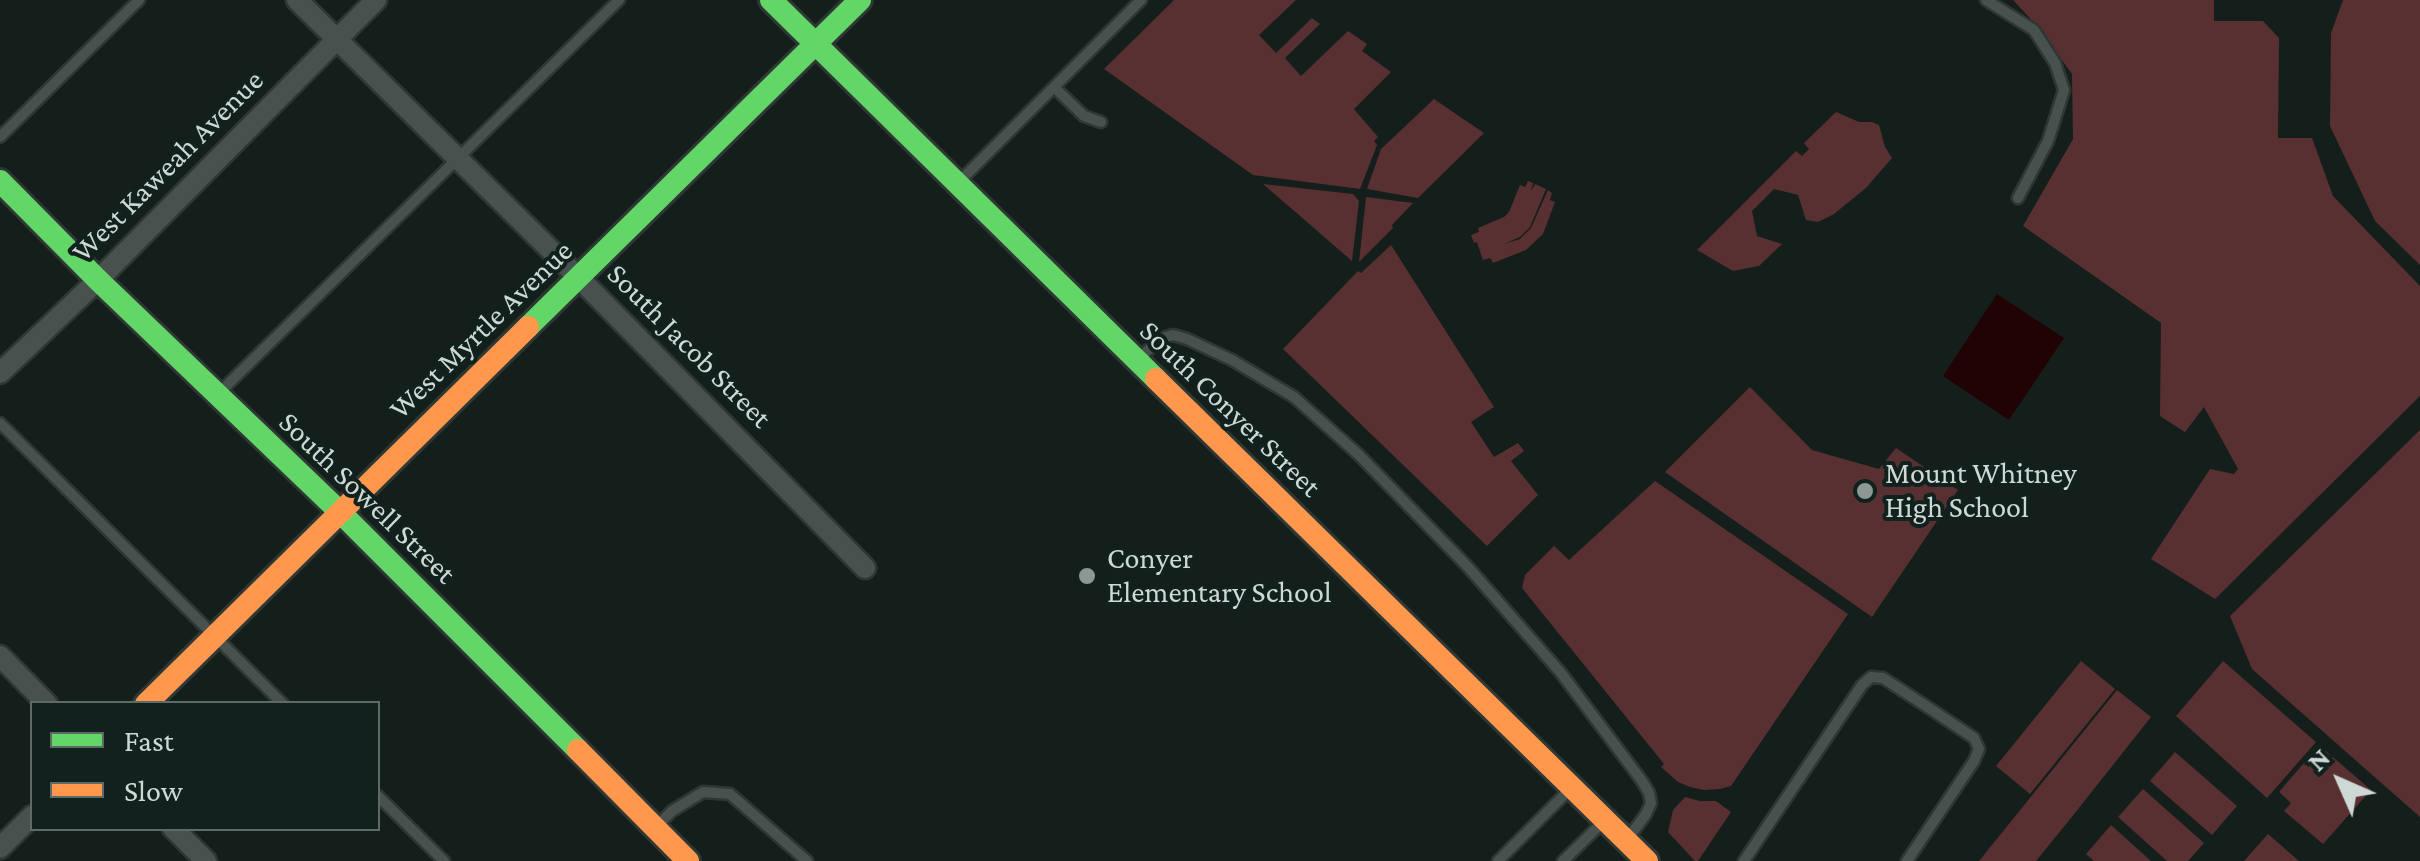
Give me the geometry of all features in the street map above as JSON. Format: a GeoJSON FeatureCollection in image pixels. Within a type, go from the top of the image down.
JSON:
{"type":"FeatureCollection","features":[{"type":"Feature","properties":{"kind":"street","name":"South Jacob Street"},"geometry":{"type":"LineString","coordinates":[[297,0],[578,277],[864,568]]}},
{"type":"Feature","properties":{"kind":"street","name":"West Kaweah Avenue"},"geometry":{"type":"LineString","coordinates":[[0,373],[376,0]]}},
{"type":"Feature","properties":{"kind":"street","name":"South Conyer Street"},"geometry":{"type":"LineString","coordinates":[[771,0],[1647,861]]}},
{"type":"Feature","properties":{"kind":"street","name":"West Myrtle Avenue"},"geometry":{"type":"LineString","coordinates":[[149,701],[860,0]]}},
{"type":"Feature","properties":{"kind":"street","name":"South Sowell Street"},"geometry":{"type":"LineString","coordinates":[[0,181],[688,861]]}},
{"type":"Feature","properties":{"kind":"street"},"geometry":{"type":"LineString","coordinates":[[0,656],[45,701]]}},
{"type":"Feature","properties":{"kind":"street"},"geometry":{"type":"LineString","coordinates":[[0,848],[30,818]]}},
{"type":"Feature","properties":{"kind":"street"},"geometry":{"type":"LineString","coordinates":[[176,831],[206,861]]}},
{"type":"Feature","properties":{"kind":"lane"},"geometry":{"type":"LineString","coordinates":[[0,137],[139,0]]}},
{"type":"Feature","properties":{"kind":"lane"},"geometry":{"type":"LineString","coordinates":[[218,395],[619,0]]}},
{"type":"Feature","properties":{"kind":"lane"},"geometry":{"type":"LineString","coordinates":[[957,185],[1141,0]]}},
{"type":"Feature","properties":{"kind":"lane"},"geometry":{"type":"LineString","coordinates":[[1986,0],[2034,30],[2054,63],[2064,90],[2048,141],[2018,198]]}},
{"type":"Feature","properties":{"kind":"lane"},"geometry":{"type":"LineString","coordinates":[[1054,87],[1084,116],[1101,122]]}},
{"type":"Feature","properties":{"kind":"lane"},"geometry":{"type":"LineString","coordinates":[[1137,359],[1162,338],[1173,335],[1187,339],[1294,396],[1359,455],[1468,567],[1561,673],[1642,781],[1650,803],[1627,840]]}},
{"type":"Feature","properties":{"kind":"lane"},"geometry":{"type":"LineString","coordinates":[[0,423],[281,701]]}},
{"type":"Feature","properties":{"kind":"lane"},"geometry":{"type":"LineString","coordinates":[[1744,861],[1871,677],[1883,678],[1974,738],[1979,749],[1907,861]]}},
{"type":"Feature","properties":{"kind":"lane"},"geometry":{"type":"LineString","coordinates":[[1498,861],[1572,787]]}},
{"type":"Feature","properties":{"kind":"lane"},"geometry":{"type":"LineString","coordinates":[[655,827],[703,792],[730,794],[808,861]]}},
{"type":"Feature","properties":{"kind":"lane"},"geometry":{"type":"LineString","coordinates":[[380,798],[444,861]]}},
{"type":"Feature","properties":{"kind":"lane"},"geometry":{"type":"LineString","coordinates":[[1563,861],[1606,820]]}},
{"type":"Feature","properties":{"kind":"shaded area"},"geometry":{"type":"Polygon","coordinates":[[[1174,0],[1296,0],[1259,35],[1276,53],[1312,18],[1320,24],[1285,58],[1301,76],[1348,31],[1367,44],[1362,51],[1391,72],[1354,109],[1378,137],[1360,189],[1253,175],[1104,69],[1174,0]]]}},
{"type":"Feature","properties":{"kind":"shaded area"},"geometry":{"type":"Polygon","coordinates":[[[2013,0],[2214,0],[2214,21],[2263,21],[2279,38],[2278,138],[2312,138],[2333,196],[2420,286],[2420,396],[2215,599],[2151,559],[2210,469],[2234,474],[2238,469],[2204,407],[2185,432],[2160,416],[2161,323],[2023,226],[2073,139],[2072,74],[2013,0]]]}},
{"type":"Feature","properties":{"kind":"shaded area"},"geometry":{"type":"Polygon","coordinates":[[[2343,0],[2420,0],[2420,265],[2375,221],[2330,126],[2331,33],[2343,0]]]}},
{"type":"Feature","properties":{"kind":"shaded area"},"geometry":{"type":"Polygon","coordinates":[[[1434,99],[1484,133],[1418,198],[1367,189],[1381,149],[1434,99]]]}},
{"type":"Feature","properties":{"kind":"shaded area"},"geometry":{"type":"Polygon","coordinates":[[[1836,112],[1879,125],[1892,158],[1866,188],[1818,222],[1806,220],[1798,195],[1774,189],[1752,211],[1757,236],[1782,244],[1759,266],[1733,271],[1697,250],[1796,151],[1802,156],[1809,149],[1804,143],[1836,112]]]}},
{"type":"Feature","properties":{"kind":"shaded area"},"geometry":{"type":"Polygon","coordinates":[[[1528,181],[1533,183],[1531,191],[1535,184],[1546,189],[1530,227],[1504,244],[1520,239],[1531,228],[1548,190],[1552,193],[1550,200],[1555,202],[1543,234],[1526,250],[1493,263],[1490,258],[1483,260],[1471,235],[1504,217],[1520,185],[1525,187],[1528,181]]]}},
{"type":"Feature","properties":{"kind":"shaded area"},"geometry":{"type":"Polygon","coordinates":[[[1263,184],[1353,194],[1359,201],[1352,261],[1263,184]]]}},
{"type":"Feature","properties":{"kind":"shaded area"},"geometry":{"type":"Polygon","coordinates":[[[1366,197],[1413,203],[1359,262],[1366,197]]]}},
{"type":"Feature","properties":{"kind":"shaded area"},"geometry":{"type":"Polygon","coordinates":[[[1391,245],[1494,407],[1471,422],[1494,457],[1518,443],[1524,451],[1511,461],[1538,495],[1487,546],[1283,349],[1358,271],[1361,273],[1391,245]]]}},
{"type":"Feature","properties":{"kind":"shaded area"},"geometry":{"type":"Polygon","coordinates":[[[1997,294],[2064,338],[2009,420],[1943,376],[1997,294]]]}},
{"type":"Feature","properties":{"kind":"shaded area"},"geometry":{"type":"Polygon","coordinates":[[[1750,387],[1812,450],[1879,469],[1896,448],[1958,490],[1872,617],[1665,472],[1750,387]]]}},
{"type":"Feature","properties":{"kind":"shaded area"},"geometry":{"type":"Polygon","coordinates":[[[2420,430],[2420,817],[2252,669],[2230,616],[2420,430]]]}},
{"type":"Feature","properties":{"kind":"shaded area"},"geometry":{"type":"Polygon","coordinates":[[[1655,481],[1848,614],[1731,786],[1720,789],[1690,787],[1661,767],[1664,764],[1522,588],[1525,575],[1554,546],[1569,560],[1655,481]]]}},
{"type":"Feature","properties":{"kind":"shaded area"},"geometry":{"type":"Polygon","coordinates":[[[2081,661],[2115,689],[2030,794],[1996,766],[2081,661]]]}},
{"type":"Feature","properties":{"kind":"shaded area"},"geometry":{"type":"Polygon","coordinates":[[[2223,661],[2316,742],[2267,798],[2176,716],[2223,661]]]}},
{"type":"Feature","properties":{"kind":"shaded area"},"geometry":{"type":"Polygon","coordinates":[[[2117,690],[2151,717],[2067,823],[2036,861],[1979,861],[2117,690]]]}},
{"type":"Feature","properties":{"kind":"shaded area"},"geometry":{"type":"Polygon","coordinates":[[[2319,745],[2371,790],[2323,844],[2284,811],[2291,803],[2279,792],[2319,745]]]}},
{"type":"Feature","properties":{"kind":"shaded area"},"geometry":{"type":"Polygon","coordinates":[[[2175,752],[2237,806],[2212,835],[2150,781],[2175,752]]]}},
{"type":"Feature","properties":{"kind":"shaded area"},"geometry":{"type":"Polygon","coordinates":[[[2143,789],[2204,843],[2188,861],[2167,861],[2118,817],[2143,789]]]}},
{"type":"Feature","properties":{"kind":"shaded area"},"geometry":{"type":"Polygon","coordinates":[[[1685,797],[1716,801],[1731,812],[1698,861],[1668,832],[1673,810],[1685,797]]]}},
{"type":"Feature","properties":{"kind":"shaded area"},"geometry":{"type":"Polygon","coordinates":[[[2111,825],[2151,861],[2094,861],[2086,854],[2111,825]]]}},
{"type":"Feature","properties":{"kind":"shaded area"},"geometry":{"type":"Polygon","coordinates":[[[2268,834],[2299,861],[2244,861],[2268,834]]]}},
{"type":"Feature","properties":{"kind":"traffic: fast"},"geometry":{"type":"LineString","coordinates":[[771,0],[1156,379]]}},
{"type":"Feature","properties":{"kind":"traffic: fast"},"geometry":{"type":"LineString","coordinates":[[528,327],[860,0]]}},
{"type":"Feature","properties":{"kind":"traffic: fast"},"geometry":{"type":"LineString","coordinates":[[0,181],[578,750]]}},
{"type":"Feature","properties":{"kind":"traffic: slow"},"geometry":{"type":"LineString","coordinates":[[149,701],[528,327]]}},
{"type":"Feature","properties":{"kind":"traffic: slow"},"geometry":{"type":"LineString","coordinates":[[1156,379],[1647,861]]}},
{"type":"Feature","properties":{"kind":"traffic: slow"},"geometry":{"type":"LineString","coordinates":[[578,750],[688,861]]}},
{"type":"Feature","properties":{"kind":"place","name":"Mount Whitney High School"},"geometry":{"type":"Point","coordinates":[1865,491]}},
{"type":"Feature","properties":{"kind":"place","name":"Conyer Elementary School"},"geometry":{"type":"Point","coordinates":[1087,576]}}]}
